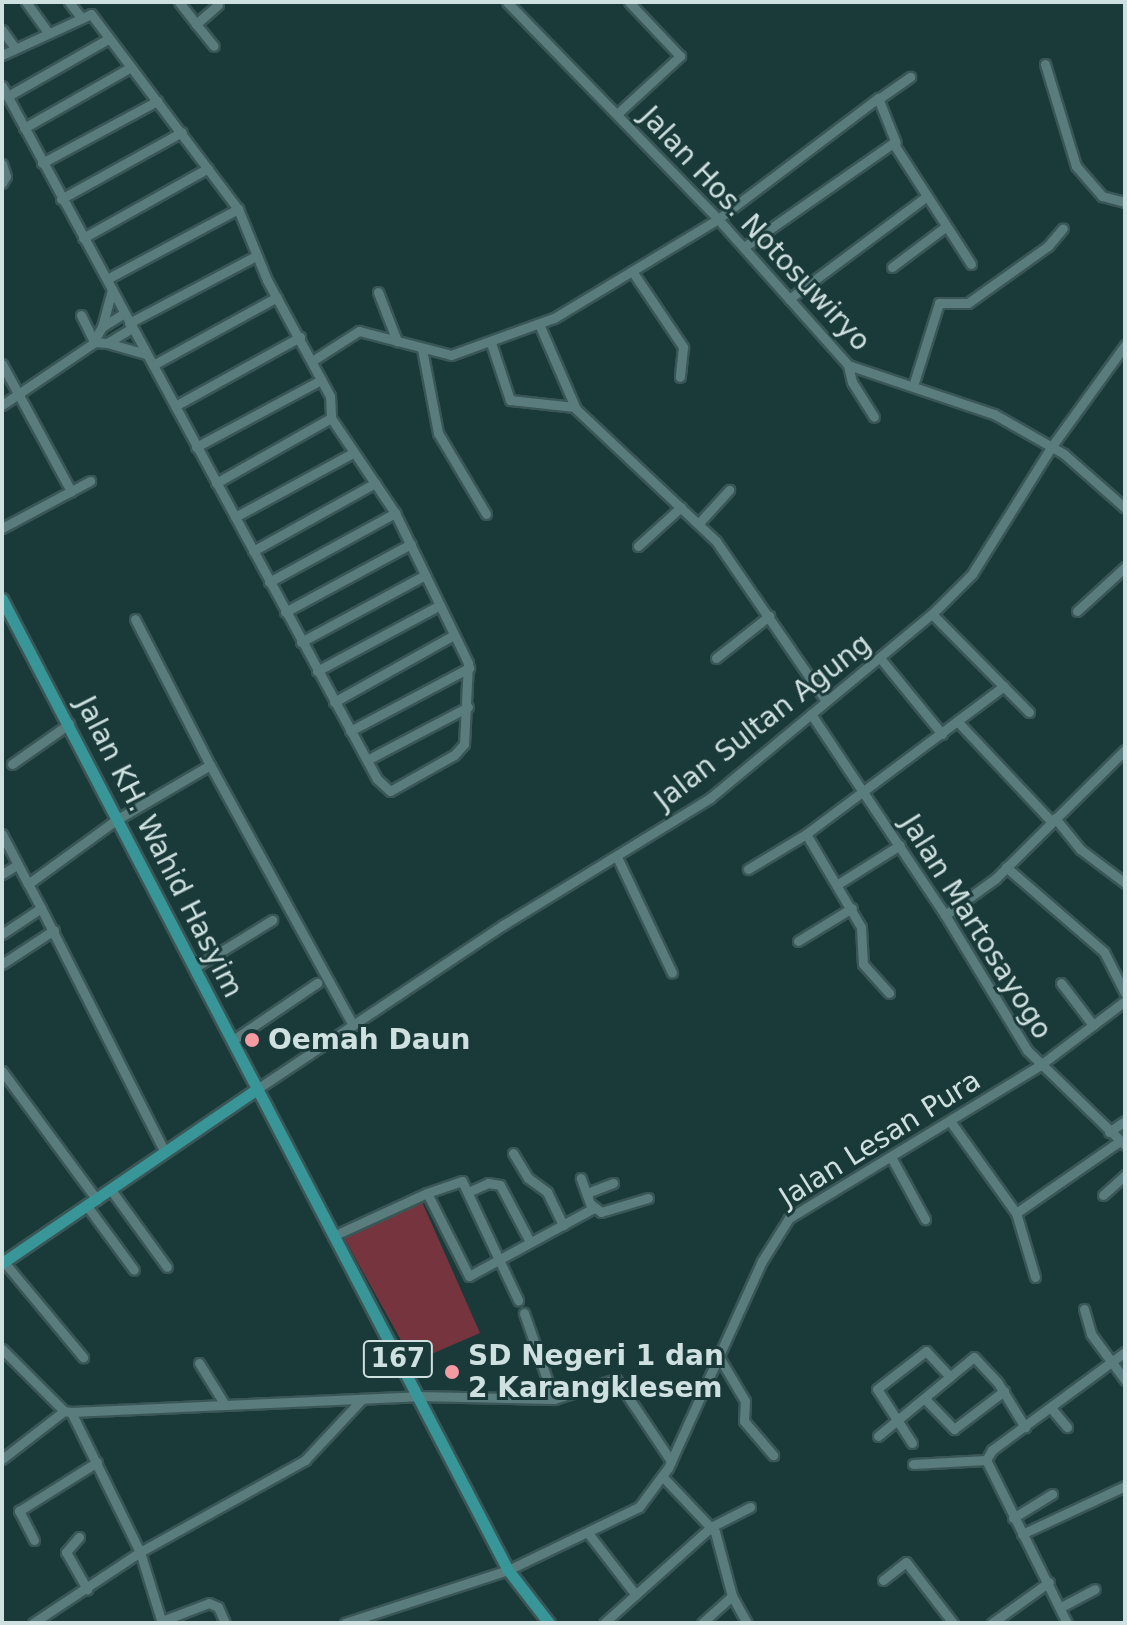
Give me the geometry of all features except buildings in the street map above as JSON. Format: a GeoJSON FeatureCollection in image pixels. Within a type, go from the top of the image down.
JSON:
{"type":"FeatureCollection","features":[{"type":"Feature","properties":{"kind":"main road","name":"Jalan KH. Wahid Hasyim"},"geometry":{"type":"LineString","coordinates":[[2,599],[508,1570],[549,1623]]}},
{"type":"Feature","properties":{"kind":"main road"},"geometry":{"type":"LineString","coordinates":[[3,1262],[257,1089]]}},
{"type":"Feature","properties":{"kind":"street"},"geometry":{"type":"LineString","coordinates":[[26,2],[47,31]]}},
{"type":"Feature","properties":{"kind":"street"},"geometry":{"type":"LineString","coordinates":[[69,2],[80,16]]}},
{"type":"Feature","properties":{"kind":"street"},"geometry":{"type":"LineString","coordinates":[[179,2],[214,46]]}},
{"type":"Feature","properties":{"kind":"street","name":"Jalan Hos. Notosuwiryo"},"geometry":{"type":"LineString","coordinates":[[507,2],[718,219],[848,365],[987,411],[1052,446],[1125,508]]}},
{"type":"Feature","properties":{"kind":"street"},"geometry":{"type":"LineString","coordinates":[[617,114],[680,56],[629,2]]}},
{"type":"Feature","properties":{"kind":"street"},"geometry":{"type":"LineString","coordinates":[[196,24],[218,5]]}},
{"type":"Feature","properties":{"kind":"street"},"geometry":{"type":"LineString","coordinates":[[2,55],[47,31],[91,14],[238,209],[256,256],[330,396],[331,418],[395,513],[469,668],[468,707],[461,748],[394,789],[384,789],[301,642],[2,86]]}},
{"type":"Feature","properties":{"kind":"street"},"geometry":{"type":"LineString","coordinates":[[2,30],[15,48]]}},
{"type":"Feature","properties":{"kind":"street"},"geometry":{"type":"LineString","coordinates":[[8,96],[108,39]]}},
{"type":"Feature","properties":{"kind":"street"},"geometry":{"type":"LineString","coordinates":[[1045,64],[1076,166],[1102,196],[1125,202]]}},
{"type":"Feature","properties":{"kind":"street"},"geometry":{"type":"LineString","coordinates":[[24,128],[131,67]]}},
{"type":"Feature","properties":{"kind":"street"},"geometry":{"type":"LineString","coordinates":[[312,361],[359,331],[451,355],[539,324],[718,219],[910,77]]}},
{"type":"Feature","properties":{"kind":"street"},"geometry":{"type":"LineString","coordinates":[[880,98],[896,143],[944,228],[971,264]]}},
{"type":"Feature","properties":{"kind":"street"},"geometry":{"type":"LineString","coordinates":[[42,163],[157,101]]}},
{"type":"Feature","properties":{"kind":"street"},"geometry":{"type":"LineString","coordinates":[[61,199],[182,132]]}},
{"type":"Feature","properties":{"kind":"street"},"geometry":{"type":"LineString","coordinates":[[744,247],[896,143]]}},
{"type":"Feature","properties":{"kind":"street"},"geometry":{"type":"LineString","coordinates":[[2,164],[6,176],[2,183]]}},
{"type":"Feature","properties":{"kind":"street"},"geometry":{"type":"LineString","coordinates":[[83,238],[208,168]]}},
{"type":"Feature","properties":{"kind":"street"},"geometry":{"type":"LineString","coordinates":[[789,299],[927,196]]}},
{"type":"Feature","properties":{"kind":"street"},"geometry":{"type":"LineString","coordinates":[[109,284],[238,209]]}},
{"type":"Feature","properties":{"kind":"street"},"geometry":{"type":"LineString","coordinates":[[892,267],[944,228]]}},
{"type":"Feature","properties":{"kind":"street"},"geometry":{"type":"LineString","coordinates":[[913,386],[939,303],[968,303],[1048,246],[1063,228]]}},
{"type":"Feature","properties":{"kind":"street"},"geometry":{"type":"LineString","coordinates":[[102,327],[128,322],[256,256]]}},
{"type":"Feature","properties":{"kind":"street"},"geometry":{"type":"LineString","coordinates":[[632,271],[683,347],[680,377]]}},
{"type":"Feature","properties":{"kind":"street"},"geometry":{"type":"LineString","coordinates":[[2,405],[94,342],[102,327],[109,284]]}},
{"type":"Feature","properties":{"kind":"street"},"geometry":{"type":"LineString","coordinates":[[378,292],[397,341]]}},
{"type":"Feature","properties":{"kind":"street"},"geometry":{"type":"LineString","coordinates":[[153,365],[277,297]]}},
{"type":"Feature","properties":{"kind":"street"},"geometry":{"type":"LineString","coordinates":[[81,315],[94,342]]}},
{"type":"Feature","properties":{"kind":"street"},"geometry":{"type":"LineString","coordinates":[[107,343],[128,322]]}},
{"type":"Feature","properties":{"kind":"street"},"geometry":{"type":"LineString","coordinates":[[539,324],[575,407],[699,523],[769,616],[826,701]]}},
{"type":"Feature","properties":{"kind":"street"},"geometry":{"type":"LineString","coordinates":[[175,406],[300,337]]}},
{"type":"Feature","properties":{"kind":"street"},"geometry":{"type":"LineString","coordinates":[[94,342],[146,354]]}},
{"type":"Feature","properties":{"kind":"street"},"geometry":{"type":"LineString","coordinates":[[491,343],[510,400],[575,407]]}},
{"type":"Feature","properties":{"kind":"street","name":"Jalan Sultan Agung"},"geometry":{"type":"LineString","coordinates":[[257,1089],[710,798],[932,614],[972,574],[1052,446],[1125,345]]}},
{"type":"Feature","properties":{"kind":"street"},"geometry":{"type":"LineString","coordinates":[[422,349],[438,433],[486,514]]}},
{"type":"Feature","properties":{"kind":"street"},"geometry":{"type":"LineString","coordinates":[[2,364],[71,491]]}},
{"type":"Feature","properties":{"kind":"street"},"geometry":{"type":"LineString","coordinates":[[848,365],[852,382],[874,417]]}},
{"type":"Feature","properties":{"kind":"street"},"geometry":{"type":"LineString","coordinates":[[196,447],[321,380]]}},
{"type":"Feature","properties":{"kind":"street"},"geometry":{"type":"LineString","coordinates":[[216,483],[331,418]]}},
{"type":"Feature","properties":{"kind":"street"},"geometry":{"type":"LineString","coordinates":[[235,517],[353,453]]}},
{"type":"Feature","properties":{"kind":"street"},"geometry":{"type":"LineString","coordinates":[[2,528],[90,481]]}},
{"type":"Feature","properties":{"kind":"street"},"geometry":{"type":"LineString","coordinates":[[253,551],[375,483]]}},
{"type":"Feature","properties":{"kind":"street"},"geometry":{"type":"LineString","coordinates":[[699,523],[729,490]]}},
{"type":"Feature","properties":{"kind":"street"},"geometry":{"type":"LineString","coordinates":[[638,546],[681,507]]}},
{"type":"Feature","properties":{"kind":"street"},"geometry":{"type":"LineString","coordinates":[[269,582],[395,513]]}},
{"type":"Feature","properties":{"kind":"street"},"geometry":{"type":"LineString","coordinates":[[285,612],[411,544]]}},
{"type":"Feature","properties":{"kind":"street"},"geometry":{"type":"LineString","coordinates":[[1077,611],[1125,567]]}},
{"type":"Feature","properties":{"kind":"street"},"geometry":{"type":"LineString","coordinates":[[301,642],[425,575]]}},
{"type":"Feature","properties":{"kind":"street"},"geometry":{"type":"LineString","coordinates":[[317,671],[438,606]]}},
{"type":"Feature","properties":{"kind":"street"},"geometry":{"type":"LineString","coordinates":[[932,614],[1029,712]]}},
{"type":"Feature","properties":{"kind":"street"},"geometry":{"type":"LineString","coordinates":[[716,658],[769,616]]}},
{"type":"Feature","properties":{"kind":"street"},"geometry":{"type":"LineString","coordinates":[[135,619],[276,892],[353,1025]]}},
{"type":"Feature","properties":{"kind":"street"},"geometry":{"type":"LineString","coordinates":[[334,702],[454,635]]}},
{"type":"Feature","properties":{"kind":"street"},"geometry":{"type":"LineString","coordinates":[[880,658],[942,734]]}},
{"type":"Feature","properties":{"kind":"street"},"geometry":{"type":"LineString","coordinates":[[350,731],[469,668]]}},
{"type":"Feature","properties":{"kind":"street"},"geometry":{"type":"LineString","coordinates":[[748,869],[806,834],[863,788],[942,734],[1004,686]]}},
{"type":"Feature","properties":{"kind":"street"},"geometry":{"type":"LineString","coordinates":[[367,760],[468,707]]}},
{"type":"Feature","properties":{"kind":"street","name":"Jalan Martosayogo"},"geometry":{"type":"LineString","coordinates":[[811,714],[900,845],[1039,1066],[1122,1143]]}},
{"type":"Feature","properties":{"kind":"street"},"geometry":{"type":"LineString","coordinates":[[958,722],[1080,849],[1125,883]]}},
{"type":"Feature","properties":{"kind":"street"},"geometry":{"type":"LineString","coordinates":[[12,764],[69,724]]}},
{"type":"Feature","properties":{"kind":"street"},"geometry":{"type":"LineString","coordinates":[[945,915],[1006,867],[1125,750]]}},
{"type":"Feature","properties":{"kind":"street"},"geometry":{"type":"LineString","coordinates":[[28,884],[116,820],[210,765]]}},
{"type":"Feature","properties":{"kind":"street"},"geometry":{"type":"LineString","coordinates":[[2,834],[54,930],[165,1152]]}},
{"type":"Feature","properties":{"kind":"street"},"geometry":{"type":"LineString","coordinates":[[806,834],[852,908],[865,936],[863,964],[889,993]]}},
{"type":"Feature","properties":{"kind":"street"},"geometry":{"type":"LineString","coordinates":[[838,884],[900,845]]}},
{"type":"Feature","properties":{"kind":"street"},"geometry":{"type":"LineString","coordinates":[[617,857],[672,973]]}},
{"type":"Feature","properties":{"kind":"street"},"geometry":{"type":"LineString","coordinates":[[2,874],[17,865]]}},
{"type":"Feature","properties":{"kind":"street"},"geometry":{"type":"LineString","coordinates":[[1006,867],[1104,952],[1125,993]]}},
{"type":"Feature","properties":{"kind":"street"},"geometry":{"type":"LineString","coordinates":[[2,934],[41,908]]}},
{"type":"Feature","properties":{"kind":"street"},"geometry":{"type":"LineString","coordinates":[[798,941],[852,908]]}},
{"type":"Feature","properties":{"kind":"street"},"geometry":{"type":"LineString","coordinates":[[194,968],[272,920]]}},
{"type":"Feature","properties":{"kind":"street"},"geometry":{"type":"LineString","coordinates":[[2,964],[54,930]]}},
{"type":"Feature","properties":{"kind":"street"},"geometry":{"type":"LineString","coordinates":[[233,1040],[317,983]]}},
{"type":"Feature","properties":{"kind":"street"},"geometry":{"type":"LineString","coordinates":[[1061,983],[1093,1025]]}},
{"type":"Feature","properties":{"kind":"street","name":"Jalan Lesan Pura"},"geometry":{"type":"LineString","coordinates":[[345,1623],[508,1570],[634,1511],[671,1461],[784,1224],[1039,1066],[1125,1001]]}},
{"type":"Feature","properties":{"kind":"street"},"geometry":{"type":"LineString","coordinates":[[2,1071],[7,1086],[92,1203],[134,1270]]}},
{"type":"Feature","properties":{"kind":"street"},"geometry":{"type":"LineString","coordinates":[[950,1121],[1016,1213],[1035,1277]]}},
{"type":"Feature","properties":{"kind":"street"},"geometry":{"type":"LineString","coordinates":[[1109,1132],[1125,1121]]}},
{"type":"Feature","properties":{"kind":"street"},"geometry":{"type":"LineString","coordinates":[[1016,1213],[1122,1143]]}},
{"type":"Feature","properties":{"kind":"street"},"geometry":{"type":"LineString","coordinates":[[513,1153],[528,1178],[547,1192],[563,1225]]}},
{"type":"Feature","properties":{"kind":"street"},"geometry":{"type":"LineString","coordinates":[[891,1157],[925,1219]]}},
{"type":"Feature","properties":{"kind":"street"},"geometry":{"type":"LineString","coordinates":[[1103,1195],[1125,1175]]}},
{"type":"Feature","properties":{"kind":"street"},"geometry":{"type":"LineString","coordinates":[[581,1178],[592,1205],[601,1212],[648,1198]]}},
{"type":"Feature","properties":{"kind":"street"},"geometry":{"type":"LineString","coordinates":[[333,1236],[458,1180],[468,1192],[496,1260],[518,1300]]}},
{"type":"Feature","properties":{"kind":"street"},"geometry":{"type":"LineString","coordinates":[[468,1192],[488,1183],[500,1185],[530,1242]]}},
{"type":"Feature","properties":{"kind":"street"},"geometry":{"type":"LineString","coordinates":[[587,1193],[613,1183]]}},
{"type":"Feature","properties":{"kind":"street"},"geometry":{"type":"LineString","coordinates":[[111,1190],[167,1267]]}},
{"type":"Feature","properties":{"kind":"street"},"geometry":{"type":"LineString","coordinates":[[427,1193],[465,1275],[563,1225],[592,1205]]}},
{"type":"Feature","properties":{"kind":"street"},"geometry":{"type":"LineString","coordinates":[[3,1262],[83,1357]]}},
{"type":"Feature","properties":{"kind":"street"},"geometry":{"type":"LineString","coordinates":[[1084,1309],[1091,1334],[1125,1380]]}},
{"type":"Feature","properties":{"kind":"street"},"geometry":{"type":"LineString","coordinates":[[524,1313],[554,1399]]}},
{"type":"Feature","properties":{"kind":"street"},"geometry":{"type":"LineString","coordinates":[[2,1349],[67,1412],[97,1462],[140,1552],[162,1622],[209,1603],[218,1607],[225,1623]]}},
{"type":"Feature","properties":{"kind":"street"},"geometry":{"type":"LineString","coordinates":[[912,1443],[878,1396],[880,1385],[926,1351],[950,1377]]}},
{"type":"Feature","properties":{"kind":"street"},"geometry":{"type":"LineString","coordinates":[[986,1460],[992,1450],[1125,1352]]}},
{"type":"Feature","properties":{"kind":"street"},"geometry":{"type":"LineString","coordinates":[[719,1357],[745,1401],[744,1421],[773,1455]]}},
{"type":"Feature","properties":{"kind":"street"},"geometry":{"type":"LineString","coordinates":[[878,1436],[974,1357],[1004,1391],[1025,1427]]}},
{"type":"Feature","properties":{"kind":"street"},"geometry":{"type":"LineString","coordinates":[[199,1363],[225,1405]]}},
{"type":"Feature","properties":{"kind":"street"},"geometry":{"type":"LineString","coordinates":[[2,1459],[67,1412],[418,1396],[554,1399],[619,1381],[671,1461]]}},
{"type":"Feature","properties":{"kind":"street"},"geometry":{"type":"LineString","coordinates":[[925,1399],[954,1429],[1004,1391]]}},
{"type":"Feature","properties":{"kind":"street"},"geometry":{"type":"LineString","coordinates":[[33,1623],[140,1552],[311,1456],[362,1399]]}},
{"type":"Feature","properties":{"kind":"street"},"geometry":{"type":"LineString","coordinates":[[1051,1408],[1067,1427]]}},
{"type":"Feature","properties":{"kind":"street"},"geometry":{"type":"LineString","coordinates":[[913,1464],[986,1460]]}},
{"type":"Feature","properties":{"kind":"street"},"geometry":{"type":"LineString","coordinates":[[986,1460],[1067,1623]]}},
{"type":"Feature","properties":{"kind":"street"},"geometry":{"type":"LineString","coordinates":[[34,1540],[19,1511],[97,1462]]}},
{"type":"Feature","properties":{"kind":"street"},"geometry":{"type":"LineString","coordinates":[[662,1476],[711,1527],[727,1562],[732,1596],[747,1623]]}},
{"type":"Feature","properties":{"kind":"street"},"geometry":{"type":"LineString","coordinates":[[1022,1534],[1125,1486]]}},
{"type":"Feature","properties":{"kind":"street"},"geometry":{"type":"LineString","coordinates":[[1013,1518],[1052,1494]]}},
{"type":"Feature","properties":{"kind":"street"},"geometry":{"type":"LineString","coordinates":[[604,1623],[711,1527],[750,1507]]}},
{"type":"Feature","properties":{"kind":"street"},"geometry":{"type":"LineString","coordinates":[[588,1533],[636,1595]]}},
{"type":"Feature","properties":{"kind":"street"},"geometry":{"type":"LineString","coordinates":[[79,1537],[66,1552],[87,1589]]}},
{"type":"Feature","properties":{"kind":"street"},"geometry":{"type":"LineString","coordinates":[[883,1580],[906,1562],[953,1623]]}},
{"type":"Feature","properties":{"kind":"street"},"geometry":{"type":"LineString","coordinates":[[992,1623],[1049,1582]]}},
{"type":"Feature","properties":{"kind":"street"},"geometry":{"type":"LineString","coordinates":[[1061,1607],[1095,1589]]}},
{"type":"Feature","properties":{"kind":"street"},"geometry":{"type":"LineString","coordinates":[[702,1623],[732,1596]]}},
{"type":"Feature","properties":{"kind":"shaded area"},"geometry":{"type":"Polygon","coordinates":[[[422,1202],[480,1333],[413,1362],[342,1234],[422,1202]]]}},
{"type":"Feature","properties":{"kind":"place","name":"Oemah Daun"},"geometry":{"type":"Point","coordinates":[252,1040]}},
{"type":"Feature","properties":{"kind":"place","name":"SD Negeri 1 dan 2 Karangklesem"},"geometry":{"type":"Point","coordinates":[452,1372]}}]}
